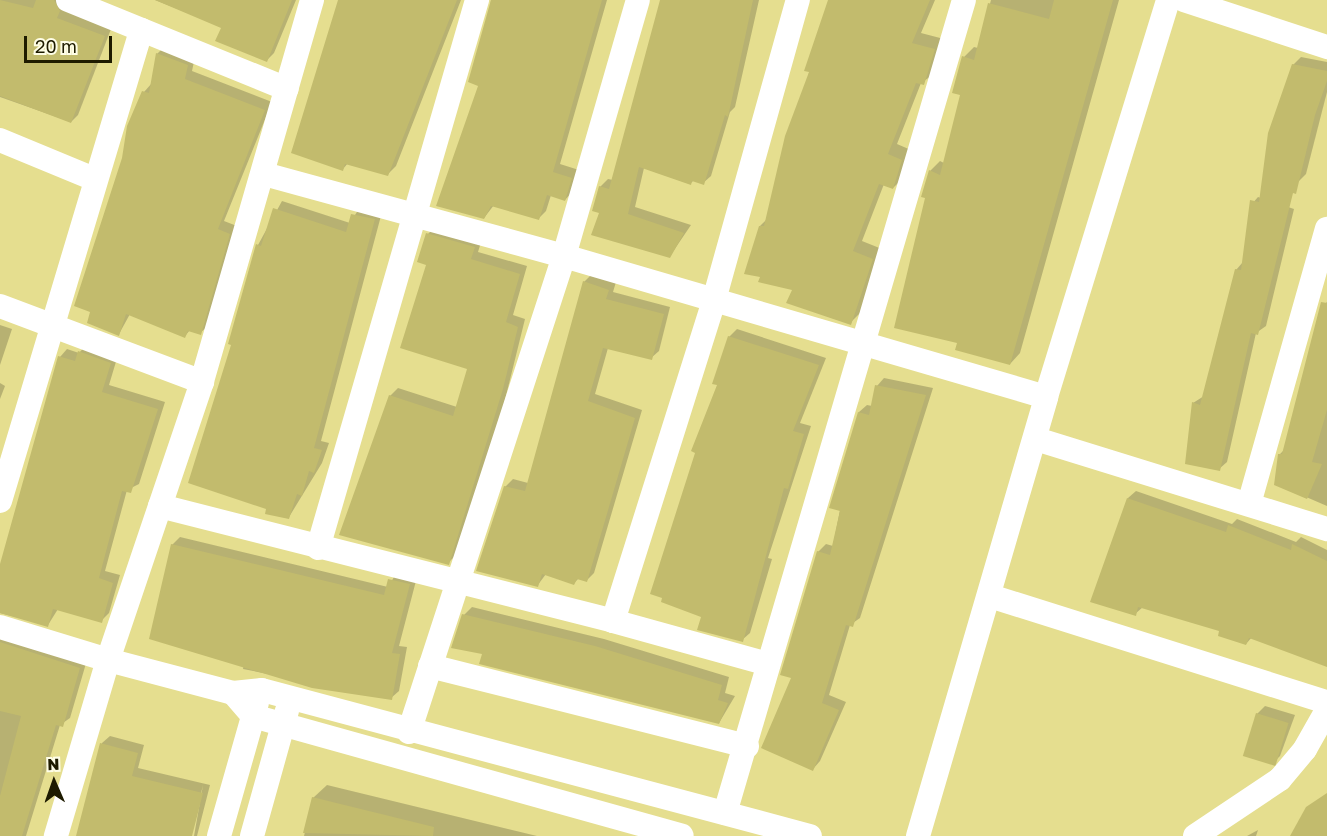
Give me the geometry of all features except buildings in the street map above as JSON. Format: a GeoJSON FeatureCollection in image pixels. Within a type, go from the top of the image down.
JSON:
{"type":"FeatureCollection","features":[{"type":"Feature","properties":{"kind":"street"},"geometry":{"type":"LineString","coordinates":[[68,0],[287,89]]}},
{"type":"Feature","properties":{"kind":"street"},"geometry":{"type":"LineString","coordinates":[[56,836],[108,660],[202,382],[264,174],[312,0]]}},
{"type":"Feature","properties":{"kind":"street"},"geometry":{"type":"LineString","coordinates":[[318,548],[477,0]]}},
{"type":"Feature","properties":{"kind":"street"},"geometry":{"type":"LineString","coordinates":[[409,732],[564,256],[638,0]]}},
{"type":"Feature","properties":{"kind":"street"},"geometry":{"type":"LineString","coordinates":[[614,621],[714,300],[798,0]]}},
{"type":"Feature","properties":{"kind":"street"},"geometry":{"type":"LineString","coordinates":[[725,813],[747,746],[768,664],[964,0]]}},
{"type":"Feature","properties":{"kind":"street"},"geometry":{"type":"LineString","coordinates":[[918,836],[1036,439],[1046,397],[1168,0]]}},
{"type":"Feature","properties":{"kind":"street"},"geometry":{"type":"LineString","coordinates":[[1184,0],[1327,47]]}},
{"type":"Feature","properties":{"kind":"street"},"geometry":{"type":"LineString","coordinates":[[0,501],[4,472],[141,30]]}},
{"type":"Feature","properties":{"kind":"street"},"geometry":{"type":"LineString","coordinates":[[0,140],[94,179]]}},
{"type":"Feature","properties":{"kind":"street"},"geometry":{"type":"LineString","coordinates":[[264,174],[564,256],[1046,397]]}},
{"type":"Feature","properties":{"kind":"street"},"geometry":{"type":"LineString","coordinates":[[1249,504],[1327,229]]}},
{"type":"Feature","properties":{"kind":"street"},"geometry":{"type":"LineString","coordinates":[[0,306],[202,382]]}},
{"type":"Feature","properties":{"kind":"street"},"geometry":{"type":"LineString","coordinates":[[1036,439],[1327,530]]}},
{"type":"Feature","properties":{"kind":"street"},"geometry":{"type":"LineString","coordinates":[[160,506],[318,548],[614,621],[768,664]]}},
{"type":"Feature","properties":{"kind":"street"},"geometry":{"type":"LineString","coordinates":[[990,596],[1327,702]]}},
{"type":"Feature","properties":{"kind":"street"},"geometry":{"type":"LineString","coordinates":[[0,627],[108,660],[233,693],[261,690],[409,732],[810,836]]}},
{"type":"Feature","properties":{"kind":"street"},"geometry":{"type":"LineString","coordinates":[[430,666],[747,746]]}},
{"type":"Feature","properties":{"kind":"street"},"geometry":{"type":"LineString","coordinates":[[219,836],[261,690]]}},
{"type":"Feature","properties":{"kind":"street"},"geometry":{"type":"LineString","coordinates":[[233,693],[248,714],[253,716],[682,836]]}},
{"type":"Feature","properties":{"kind":"street"},"geometry":{"type":"LineString","coordinates":[[252,836],[291,699]]}},
{"type":"Feature","properties":{"kind":"street"},"geometry":{"type":"LineString","coordinates":[[1195,836],[1280,779],[1305,749],[1327,710]]}}]}
